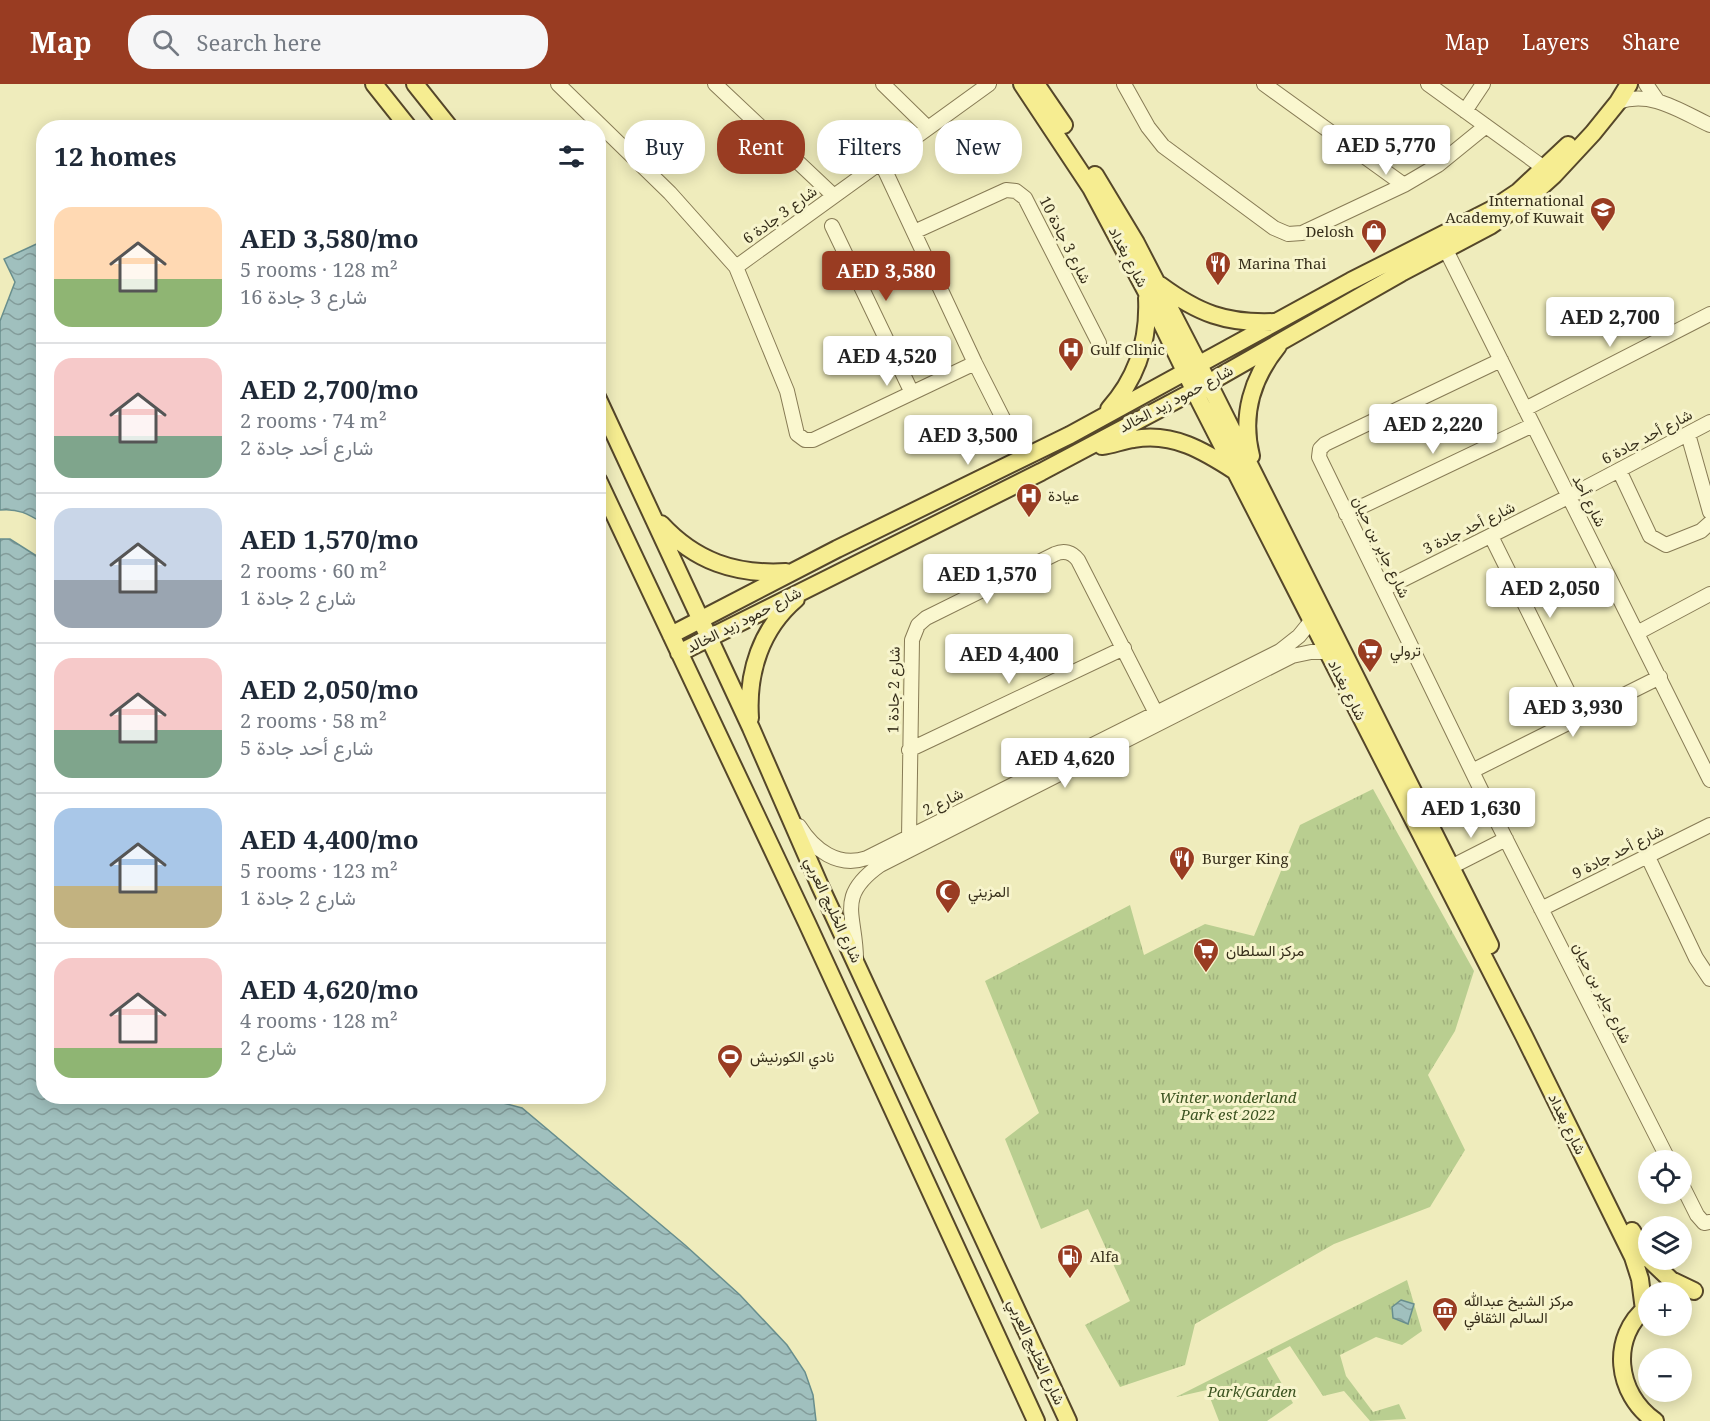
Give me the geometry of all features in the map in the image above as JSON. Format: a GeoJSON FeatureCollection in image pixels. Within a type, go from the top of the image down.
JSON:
{"type":"FeatureCollection","features":[{"type":"Feature","properties":{"kind":"main road"},"geometry":{"type":"LineString","coordinates":[[374,84],[403,120]]}},
{"type":"Feature","properties":{"kind":"main road"},"geometry":{"type":"LineString","coordinates":[[415,84],[444,120]]}},
{"type":"Feature","properties":{"kind":"main road","name":"شارع بغداد"},"geometry":{"type":"LineString","coordinates":[[1022,84],[1091,188],[1151,286]]}},
{"type":"Feature","properties":{"kind":"main road","name":"شارع بغداد"},"geometry":{"type":"LineString","coordinates":[[1036,84],[1113,203],[1192,369],[1255,475],[1638,1242]]}},
{"type":"Feature","properties":{"kind":"main road","name":"شارع حمود زيد الخالد"},"geometry":{"type":"LineString","coordinates":[[679,653],[1089,446],[1281,342],[1401,273],[1518,192],[1572,142],[1615,84]]}},
{"type":"Feature","properties":{"kind":"main road","name":"شارع حمود زيد الخالد"},"geometry":{"type":"LineString","coordinates":[[671,635],[792,571],[1100,419],[1278,321],[1442,243],[1490,226],[1522,204],[1554,175],[1593,133],[1629,84]]}},
{"type":"Feature","properties":{"kind":"main road"},"geometry":{"type":"LineString","coordinates":[[1100,419],[1120,396],[1138,362],[1147,326],[1151,286],[1215,316],[1243,322],[1278,321]]}},
{"type":"Feature","properties":{"kind":"main road"},"geometry":{"type":"LineString","coordinates":[[1255,475],[1247,435],[1250,401],[1260,372],[1281,342]]}},
{"type":"Feature","properties":{"kind":"main road","name":"شارع بغداد"},"geometry":{"type":"LineString","coordinates":[[1201,386],[1237,472],[1524,1036],[1633,1257],[1641,1282]]}},
{"type":"Feature","properties":{"kind":"main road","name":"شارع الخليج العربي"},"geometry":{"type":"LineString","coordinates":[[606,416],[1068,1421]]}},
{"type":"Feature","properties":{"kind":"main road"},"geometry":{"type":"LineString","coordinates":[[1089,446],[1107,446],[1143,438],[1164,438],[1195,447],[1237,472]]}},
{"type":"Feature","properties":{"kind":"main road","name":"شارع الخليج العربي"},"geometry":{"type":"LineString","coordinates":[[606,497],[807,923],[1036,1421]]}},
{"type":"Feature","properties":{"kind":"main road"},"geometry":{"type":"LineString","coordinates":[[652,514],[674,538],[700,556],[729,568],[761,573],[792,571]]}},
{"type":"Feature","properties":{"kind":"main road"},"geometry":{"type":"LineString","coordinates":[[751,728],[749,696],[754,664],[762,644],[785,608],[810,587]]}},
{"type":"Feature","properties":{"kind":"main road","name":"شارع بغداد"},"geometry":{"type":"LineString","coordinates":[[1661,1270],[1671,1280],[1702,1293]]}},
{"type":"Feature","properties":{"kind":"main road"},"geometry":{"type":"LineString","coordinates":[[1638,1316],[1626,1336],[1622,1368],[1632,1398],[1655,1421]]}},
{"type":"Feature","properties":{"kind":"street"},"geometry":{"type":"LineString","coordinates":[[715,84],[834,196]]}},
{"type":"Feature","properties":{"kind":"street"},"geometry":{"type":"LineString","coordinates":[[883,84],[928,128]]}},
{"type":"Feature","properties":{"kind":"street","name":"شارع 3 جادة 6"},"geometry":{"type":"LineString","coordinates":[[923,132],[989,84]]}},
{"type":"Feature","properties":{"kind":"street"},"geometry":{"type":"LineString","coordinates":[[1124,84],[1148,127],[1163,146],[1274,228],[1288,234],[1302,232],[1404,185],[1438,165],[1486,126]]}},
{"type":"Feature","properties":{"kind":"street"},"geometry":{"type":"LineString","coordinates":[[1264,84],[1404,185]]}},
{"type":"Feature","properties":{"kind":"street"},"geometry":{"type":"LineString","coordinates":[[1428,84],[1544,168]]}},
{"type":"Feature","properties":{"kind":"street"},"geometry":{"type":"LineString","coordinates":[[1465,111],[1484,84]]}},
{"type":"Feature","properties":{"kind":"street"},"geometry":{"type":"LineString","coordinates":[[1646,84],[1657,100]]}},
{"type":"Feature","properties":{"kind":"street"},"geometry":{"type":"LineString","coordinates":[[566,87],[598,120]]}},
{"type":"Feature","properties":{"kind":"street"},"geometry":{"type":"LineString","coordinates":[[1617,102],[1633,98],[1657,100],[1710,125]]}},
{"type":"Feature","properties":{"kind":"street"},"geometry":{"type":"LineString","coordinates":[[606,128],[670,193],[736,267],[787,391],[797,434],[805,440],[813,440],[975,363]]}},
{"type":"Feature","properties":{"kind":"street","name":"شارع 3 جادة 6"},"geometry":{"type":"LineString","coordinates":[[736,267],[864,174]]}},
{"type":"Feature","properties":{"kind":"street"},"geometry":{"type":"LineString","coordinates":[[886,174],[975,363],[1023,458]]}},
{"type":"Feature","properties":{"kind":"street","name":"شارع 3 جادة 10"},"geometry":{"type":"LineString","coordinates":[[914,232],[1006,190],[1016,191],[1025,198],[1099,343]]}},
{"type":"Feature","properties":{"kind":"street"},"geometry":{"type":"LineString","coordinates":[[832,226],[912,393]]}},
{"type":"Feature","properties":{"kind":"street","name":"شارع أحد"},"geometry":{"type":"LineString","coordinates":[[1442,243],[1708,773]]}},
{"type":"Feature","properties":{"kind":"street"},"geometry":{"type":"LineString","coordinates":[[1525,409],[1710,314]]}},
{"type":"Feature","properties":{"kind":"street","name":"شارع جابر بن حيان"},"geometry":{"type":"LineString","coordinates":[[1500,360],[1322,446],[1319,453],[1320,461],[1472,771],[1663,1150]]}},
{"type":"Feature","properties":{"kind":"street","name":"شارع أحد جادة 6"},"geometry":{"type":"LineString","coordinates":[[1568,497],[1710,423]]}},
{"type":"Feature","properties":{"kind":"street"},"geometry":{"type":"LineString","coordinates":[[1346,514],[1533,425]]}},
{"type":"Feature","properties":{"kind":"street"},"geometry":{"type":"LineString","coordinates":[[1688,434],[1710,512]]}},
{"type":"Feature","properties":{"kind":"street"},"geometry":{"type":"LineString","coordinates":[[1619,470],[1650,536],[1658,541],[1666,545],[1701,531],[1710,523]]}},
{"type":"Feature","properties":{"kind":"street","name":"شارع أحد جادة 3"},"geometry":{"type":"LineString","coordinates":[[1383,589],[1568,497]]}},
{"type":"Feature","properties":{"kind":"street"},"geometry":{"type":"LineString","coordinates":[[1491,536],[1581,716]]}},
{"type":"Feature","properties":{"kind":"street","name":"شارع 2 جادة 1"},"geometry":{"type":"LineString","coordinates":[[915,839],[909,750],[912,640],[918,625],[926,618],[1055,554],[1066,552],[1076,557],[1158,718]]}},
{"type":"Feature","properties":{"kind":"street"},"geometry":{"type":"LineString","coordinates":[[1637,633],[1710,594]]}},
{"type":"Feature","properties":{"kind":"street","name":"شارع 2"},"geometry":{"type":"LineString","coordinates":[[1158,718],[1280,651],[1299,636],[1312,620]]}},
{"type":"Feature","properties":{"kind":"street","name":"شارع 2 جادة 1"},"geometry":{"type":"LineString","coordinates":[[909,750],[1124,648]]}},
{"type":"Feature","properties":{"kind":"street","name":"شارع 2"},"geometry":{"type":"LineString","coordinates":[[786,808],[806,837],[816,847],[844,861],[867,858],[915,839],[1158,718],[1292,656],[1311,652],[1328,652]]}},
{"type":"Feature","properties":{"kind":"street"},"geometry":{"type":"LineString","coordinates":[[1472,771],[1660,677]]}},
{"type":"Feature","properties":{"kind":"street","name":"شارع أحد جادة 9"},"geometry":{"type":"LineString","coordinates":[[1541,909],[1710,825]]}},
{"type":"Feature","properties":{"kind":"street","name":"شارع 2"},"geometry":{"type":"LineString","coordinates":[[856,962],[850,913],[857,887],[866,876],[915,839]]}},
{"type":"Feature","properties":{"kind":"street"},"geometry":{"type":"LineString","coordinates":[[1451,867],[1506,839]]}},
{"type":"Feature","properties":{"kind":"street"},"geometry":{"type":"LineString","coordinates":[[1647,855],[1696,958],[1710,980]]}},
{"type":"Feature","properties":{"kind":"street"},"geometry":{"type":"LineString","coordinates":[[1692,1204],[1704,1223],[1710,1221]]}},
{"type":"Feature","properties":{"kind":"green space","name":"Winter wonderland Park est 2022"},"geometry":{"type":"Polygon","coordinates":[[[1373,789],[1474,971],[1455,1031],[1428,1075],[1465,1150],[1430,1207],[1334,1244],[1195,1324],[1185,1365],[1120,1387],[1085,1325],[1130,1301],[1088,1209],[1041,1229],[1005,1139],[1039,1113],[985,981],[1130,905],[1144,955],[1205,924],[1254,936],[1300,825],[1373,789]]]}},
{"type":"Feature","properties":{"kind":"green space","name":"Park/Garden"},"geometry":{"type":"Polygon","coordinates":[[[1407,1280],[1422,1331],[1402,1345],[1376,1337],[1340,1355],[1346,1376],[1373,1412],[1399,1404],[1406,1419],[1370,1421],[1344,1391],[1323,1396],[1290,1346],[1267,1358],[1293,1403],[1267,1421],[1219,1421],[1207,1390],[1176,1397],[1407,1280]]]}},
{"type":"Feature","properties":{"kind":"water"},"geometry":{"type":"Polygon","coordinates":[[[36,244],[36,519],[23,512],[0,510],[0,321],[15,282],[4,259],[36,244]]]}},
{"type":"Feature","properties":{"kind":"water"},"geometry":{"type":"Polygon","coordinates":[[[0,539],[10,539],[36,556],[36,1104],[507,1104],[522,1108],[685,1245],[740,1295],[787,1345],[805,1372],[813,1395],[816,1421],[0,1421],[0,539]]]}},
{"type":"Feature","properties":{"kind":"water"},"geometry":{"type":"Polygon","coordinates":[[[1401,1300],[1414,1304],[1408,1324],[1393,1318],[1392,1307],[1401,1300]]]}},
{"type":"Feature","properties":{"kind":"place","name":"International Academy of Kuwait"},"geometry":{"type":"Point","coordinates":[1603,233]}},
{"type":"Feature","properties":{"kind":"place","name":"Delosh"},"geometry":{"type":"Point","coordinates":[1374,255]}},
{"type":"Feature","properties":{"kind":"place","name":"Marina Thai"},"geometry":{"type":"Point","coordinates":[1218,287]}},
{"type":"Feature","properties":{"kind":"place","name":"Gulf Clinic"},"geometry":{"type":"Point","coordinates":[1071,373]}},
{"type":"Feature","properties":{"kind":"place","name":"عيادة"},"geometry":{"type":"Point","coordinates":[1029,519]}},
{"type":"Feature","properties":{"kind":"place","name":"ترولي"},"geometry":{"type":"Point","coordinates":[1370,674]}},
{"type":"Feature","properties":{"kind":"place","name":"Burger King"},"geometry":{"type":"Point","coordinates":[1182,882]}},
{"type":"Feature","properties":{"kind":"place","name":"المزيني"},"geometry":{"type":"Point","coordinates":[948,915]}},
{"type":"Feature","properties":{"kind":"place","name":"مركز السلطان"},"geometry":{"type":"Point","coordinates":[1206,974]}},
{"type":"Feature","properties":{"kind":"place","name":"نادي الكورنيش"},"geometry":{"type":"Point","coordinates":[730,1080]}},
{"type":"Feature","properties":{"kind":"place","name":"Alfa"},"geometry":{"type":"Point","coordinates":[1070,1280]}},
{"type":"Feature","properties":{"kind":"place","name":"مركز الشيخ عبدالله السالم الثقافي"},"geometry":{"type":"Point","coordinates":[1445,1333]}}]}
